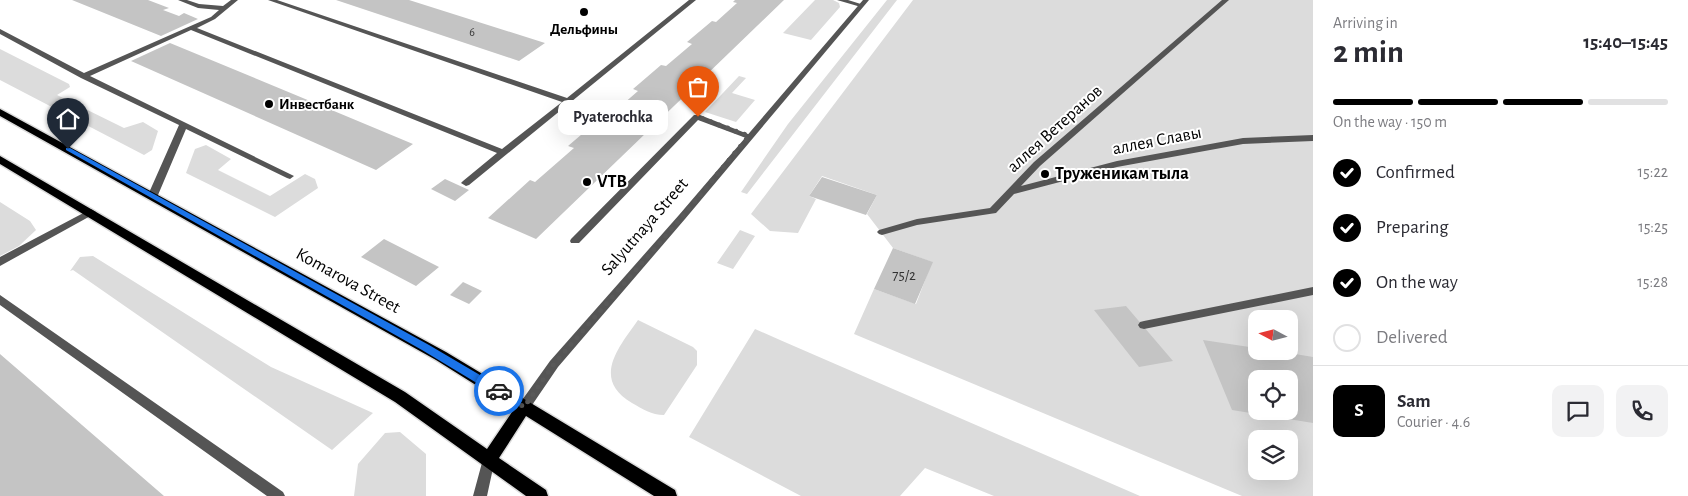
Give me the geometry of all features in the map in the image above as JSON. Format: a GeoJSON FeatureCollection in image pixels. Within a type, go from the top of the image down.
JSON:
{"type":"FeatureCollection","features":[{"type":"Feature","properties":{"kind":"main road","name":"Komarova Street"},"geometry":{"type":"LineString","coordinates":[[0,112],[442,356],[669,496]]}},
{"type":"Feature","properties":{"kind":"main road"},"geometry":{"type":"LineString","coordinates":[[0,159],[400,397],[540,496]]}},
{"type":"Feature","properties":{"kind":"main road","name":"Salyutnaya Street"},"geometry":{"type":"LineString","coordinates":[[489,459],[524,407]]}},
{"type":"Feature","properties":{"kind":"street"},"geometry":{"type":"LineString","coordinates":[[181,0],[198,6],[223,8]]}},
{"type":"Feature","properties":{"kind":"street"},"geometry":{"type":"LineString","coordinates":[[84,76],[214,18],[223,8],[235,0]]}},
{"type":"Feature","properties":{"kind":"street"},"geometry":{"type":"LineString","coordinates":[[271,0],[568,101]]}},
{"type":"Feature","properties":{"kind":"street"},"geometry":{"type":"LineString","coordinates":[[466,183],[692,0]]}},
{"type":"Feature","properties":{"kind":"street"},"geometry":{"type":"LineString","coordinates":[[840,0],[863,3]]}},
{"type":"Feature","properties":{"kind":"street","name":"аллея Ветеранов"},"geometry":{"type":"LineString","coordinates":[[882,232],[917,222],[993,211],[1041,160],[1226,0]]}},
{"type":"Feature","properties":{"kind":"street","name":"Salyutnaya Street"},"geometry":{"type":"LineString","coordinates":[[524,407],[554,364],[682,217],[863,3]]}},
{"type":"Feature","properties":{"kind":"street"},"geometry":{"type":"LineString","coordinates":[[192,28],[504,152]]}},
{"type":"Feature","properties":{"kind":"street"},"geometry":{"type":"LineString","coordinates":[[0,30],[84,76],[290,176]]}},
{"type":"Feature","properties":{"kind":"street"},"geometry":{"type":"LineString","coordinates":[[575,241],[698,117],[749,136]]}},
{"type":"Feature","properties":{"kind":"street"},"geometry":{"type":"LineString","coordinates":[[153,195],[184,124]]}},
{"type":"Feature","properties":{"kind":"street","name":"аллея Славы"},"geometry":{"type":"LineString","coordinates":[[1010,192],[1117,164],[1244,141],[1313,138]]}},
{"type":"Feature","properties":{"kind":"street"},"geometry":{"type":"LineString","coordinates":[[0,262],[91,212]]}},
{"type":"Feature","properties":{"kind":"street"},"geometry":{"type":"LineString","coordinates":[[1144,325],[1313,291]]}},
{"type":"Feature","properties":{"kind":"street"},"geometry":{"type":"LineString","coordinates":[[0,299],[278,496]]}},
{"type":"Feature","properties":{"kind":"street","name":"Salyutnaya Street"},"geometry":{"type":"LineString","coordinates":[[480,496],[489,459]]}},
{"type":"Feature","properties":{"kind":"shaded area"},"geometry":{"type":"Polygon","coordinates":[[[815,0],[833,0],[839,3],[840,7],[811,40],[783,33],[815,0]]]}},
{"type":"Feature","properties":{"kind":"shaded area"},"geometry":{"type":"Polygon","coordinates":[[[887,0],[897,0],[747,194],[741,192],[788,124],[887,0]]]}},
{"type":"Feature","properties":{"kind":"shaded area"},"geometry":{"type":"Polygon","coordinates":[[[913,0],[1313,0],[1313,496],[1242,496],[854,334],[874,289],[916,304],[932,262],[893,248],[867,214],[877,195],[822,176],[809,196],[816,199],[798,233],[770,231],[751,214],[913,0]]]}},
{"type":"Feature","properties":{"kind":"shaded area"},"geometry":{"type":"Polygon","coordinates":[[[0,49],[69,84],[70,87],[57,95],[124,128],[143,122],[158,131],[152,150],[144,155],[0,80],[0,49]]]}},
{"type":"Feature","properties":{"kind":"shaded area"},"geometry":{"type":"Polygon","coordinates":[[[739,76],[746,78],[732,93],[755,100],[736,122],[705,112],[739,76]]]}},
{"type":"Feature","properties":{"kind":"shaded area"},"geometry":{"type":"Polygon","coordinates":[[[206,145],[231,159],[218,170],[270,196],[305,174],[315,179],[318,188],[275,217],[186,173],[195,149],[206,145]]]}},
{"type":"Feature","properties":{"kind":"shaded area"},"geometry":{"type":"Polygon","coordinates":[[[0,202],[30,221],[36,230],[19,246],[0,256],[0,202]]]}},
{"type":"Feature","properties":{"kind":"shaded area"},"geometry":{"type":"Polygon","coordinates":[[[740,230],[755,236],[733,269],[717,263],[740,230]]]}},
{"type":"Feature","properties":{"kind":"shaded area"},"geometry":{"type":"Polygon","coordinates":[[[93,256],[271,367],[373,413],[332,450],[73,270],[70,271],[80,257],[93,256]]]}},
{"type":"Feature","properties":{"kind":"shaded area"},"geometry":{"type":"Polygon","coordinates":[[[638,320],[693,347],[697,351],[697,365],[664,415],[651,413],[632,403],[620,394],[613,384],[612,363],[623,341],[638,320]]]}},
{"type":"Feature","properties":{"kind":"shaded area"},"geometry":{"type":"Polygon","coordinates":[[[755,329],[1140,496],[994,496],[925,468],[900,496],[801,496],[689,437],[755,329]]]}},
{"type":"Feature","properties":{"kind":"shaded area"},"geometry":{"type":"Polygon","coordinates":[[[400,432],[426,454],[426,496],[354,496],[358,464],[385,433],[400,432]]]}},
{"type":"Feature","properties":{"kind":"building"},"geometry":{"type":"Polygon","coordinates":[[[72,0],[148,0],[169,8],[163,10],[179,16],[184,13],[198,19],[161,36],[72,0]]]}},
{"type":"Feature","properties":{"kind":"building"},"geometry":{"type":"Polygon","coordinates":[[[336,0],[409,0],[545,43],[519,61],[336,0]]]}},
{"type":"Feature","properties":{"kind":"building"},"geometry":{"type":"Polygon","coordinates":[[[735,0],[784,0],[536,239],[488,218],[530,180],[535,182],[574,148],[568,146],[602,117],[607,118],[638,91],[633,89],[661,65],[666,66],[692,44],[687,42],[712,21],[716,22],[737,3],[733,2],[735,0]]]}},
{"type":"Feature","properties":{"kind":"building"},"geometry":{"type":"Polygon","coordinates":[[[170,43],[413,144],[376,170],[131,61],[170,43]]]}},
{"type":"Feature","properties":{"kind":"building"},"geometry":{"type":"Polygon","coordinates":[[[822,177],[877,195],[866,215],[809,196],[822,177]]]}},
{"type":"Feature","properties":{"kind":"building"},"geometry":{"type":"Polygon","coordinates":[[[445,179],[469,190],[455,201],[431,189],[445,179]]]}},
{"type":"Feature","properties":{"kind":"building"},"geometry":{"type":"Polygon","coordinates":[[[384,239],[439,267],[416,286],[361,257],[384,239]]]}},
{"type":"Feature","properties":{"kind":"building"},"geometry":{"type":"Polygon","coordinates":[[[893,248],[933,262],[915,304],[874,289],[893,248]]]}},
{"type":"Feature","properties":{"kind":"building"},"geometry":{"type":"Polygon","coordinates":[[[463,282],[482,291],[469,304],[450,295],[463,282]]]}},
{"type":"Feature","properties":{"kind":"building"},"geometry":{"type":"Polygon","coordinates":[[[1126,306],[1173,361],[1139,367],[1094,310],[1126,306]]]}},
{"type":"Feature","properties":{"kind":"building"},"geometry":{"type":"Polygon","coordinates":[[[1203,340],[1248,347],[1248,360],[1298,360],[1298,354],[1313,357],[1313,423],[1294,420],[1298,420],[1298,370],[1248,370],[1248,413],[1232,410],[1203,340]]]}},
{"type":"Feature","properties":{"kind":"building"},"geometry":{"type":"Polygon","coordinates":[[[0,354],[164,496],[0,496],[0,354]]]}},
{"type":"Feature","properties":{"kind":"way so far"},"geometry":{"type":"LineString","coordinates":[[499,391],[524,407],[554,364],[682,217],[749,136],[698,117]]}},
{"type":"Feature","properties":{"kind":"place","name":"Дельфины"},"geometry":{"type":"Point","coordinates":[584,12]}},
{"type":"Feature","properties":{"kind":"place","name":"Инвестбанк"},"geometry":{"type":"Point","coordinates":[269,104]}},
{"type":"Feature","properties":{"kind":"place","name":"Pyaterochka"},"geometry":{"type":"Point","coordinates":[698,117]}},
{"type":"Feature","properties":{"kind":"place","name":"Труженикам тыла"},"geometry":{"type":"Point","coordinates":[1045,174]}},
{"type":"Feature","properties":{"kind":"place","name":"VTB"},"geometry":{"type":"Point","coordinates":[587,182]}},
{"type":"Feature","properties":{"kind":"route"},"geometry":{"type":"LineString","coordinates":[[68,149],[426,347],[499,391]]}}]}
